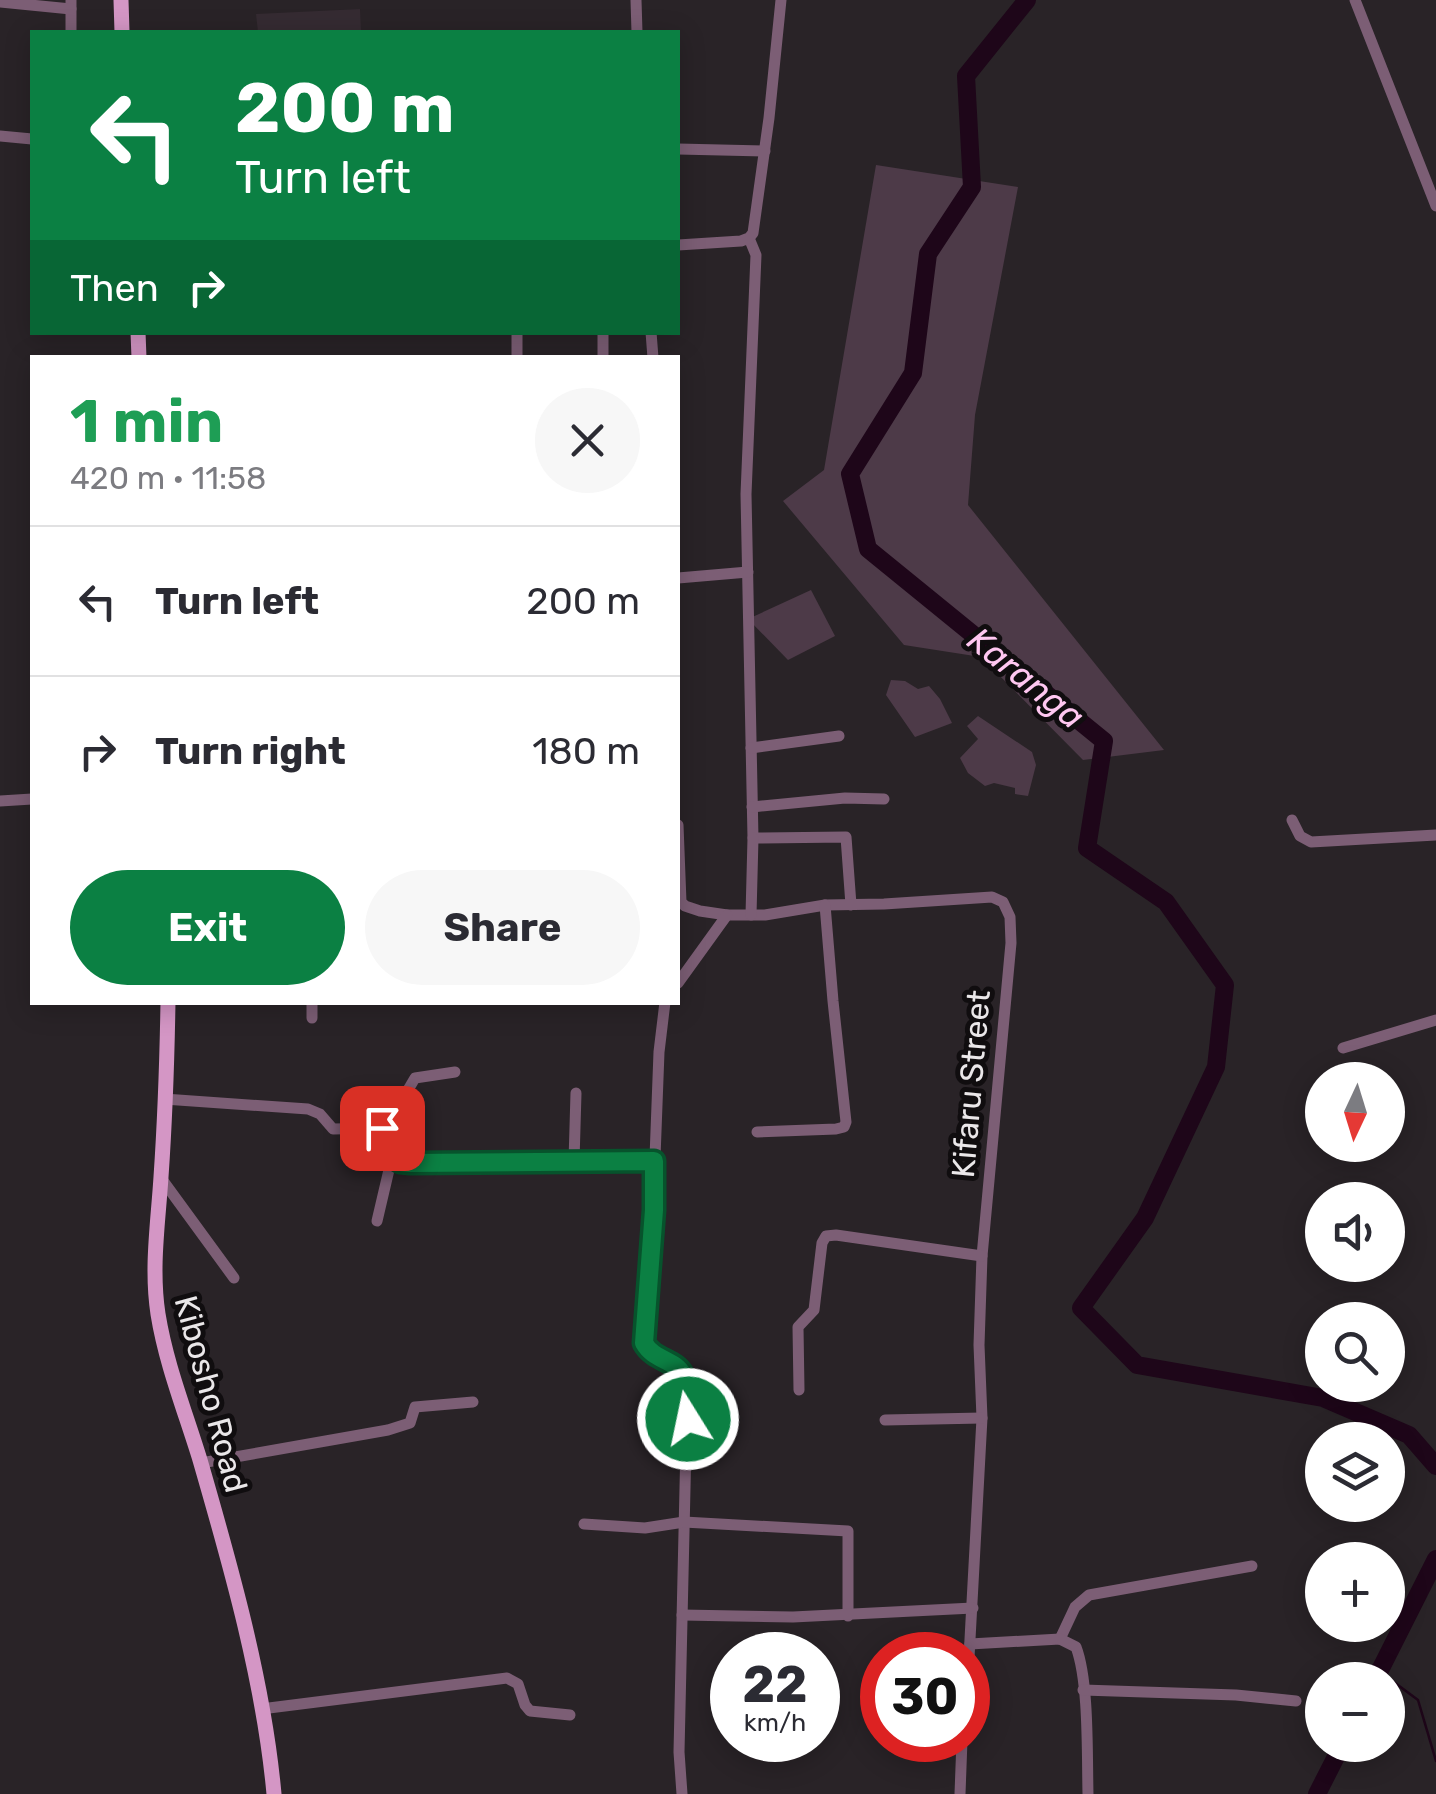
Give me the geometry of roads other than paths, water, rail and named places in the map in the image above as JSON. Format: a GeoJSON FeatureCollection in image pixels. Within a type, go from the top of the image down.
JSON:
{"type":"FeatureCollection","features":[{"type":"Feature","properties":{"kind":"main road"},"geometry":{"type":"LineString","coordinates":[[121,0],[122,30]]}},
{"type":"Feature","properties":{"kind":"main road","name":"Kibosho Road"},"geometry":{"type":"LineString","coordinates":[[168,1005],[154,1260],[158,1316],[237,1600],[274,1794]]}},
{"type":"Feature","properties":{"kind":"street"},"geometry":{"type":"LineString","coordinates":[[636,0],[637,30]]}},
{"type":"Feature","properties":{"kind":"street"},"geometry":{"type":"LineString","coordinates":[[751,915],[746,494],[756,255],[750,238],[755,226],[782,0]]}},
{"type":"Feature","properties":{"kind":"street"},"geometry":{"type":"LineString","coordinates":[[1355,0],[1436,206]]}},
{"type":"Feature","properties":{"kind":"street"},"geometry":{"type":"LineString","coordinates":[[0,2],[71,5]]}},
{"type":"Feature","properties":{"kind":"street"},"geometry":{"type":"LineString","coordinates":[[0,136],[30,138]]}},
{"type":"Feature","properties":{"kind":"street"},"geometry":{"type":"LineString","coordinates":[[680,150],[764,151]]}},
{"type":"Feature","properties":{"kind":"street"},"geometry":{"type":"LineString","coordinates":[[680,245],[730,243],[750,238]]}},
{"type":"Feature","properties":{"kind":"street"},"geometry":{"type":"LineString","coordinates":[[680,578],[748,572]]}},
{"type":"Feature","properties":{"kind":"street"},"geometry":{"type":"LineString","coordinates":[[751,748],[839,736]]}},
{"type":"Feature","properties":{"kind":"street"},"geometry":{"type":"LineString","coordinates":[[752,808],[845,798],[884,799]]}},
{"type":"Feature","properties":{"kind":"street"},"geometry":{"type":"LineString","coordinates":[[0,801],[30,800]]}},
{"type":"Feature","properties":{"kind":"street"},"geometry":{"type":"LineString","coordinates":[[1292,820],[1300,836],[1310,842],[1436,835]]}},
{"type":"Feature","properties":{"kind":"street"},"geometry":{"type":"LineString","coordinates":[[753,838],[846,837],[851,906]]}},
{"type":"Feature","properties":{"kind":"street","name":"Kifaru Street"},"geometry":{"type":"LineString","coordinates":[[681,906],[751,915],[826,905],[992,897],[999,898],[1010,916],[1011,943],[982,1256],[982,1418],[971,1632]]}},
{"type":"Feature","properties":{"kind":"street"},"geometry":{"type":"LineString","coordinates":[[758,1132],[836,1129],[844,1127],[847,1119],[826,905]]}},
{"type":"Feature","properties":{"kind":"street"},"geometry":{"type":"LineString","coordinates":[[680,980],[728,914]]}},
{"type":"Feature","properties":{"kind":"street"},"geometry":{"type":"LineString","coordinates":[[312,1005],[312,1018]]}},
{"type":"Feature","properties":{"kind":"street"},"geometry":{"type":"LineString","coordinates":[[665,1005],[643,1335],[649,1352],[675,1366],[685,1383],[688,1419],[679,1752],[682,1794]]}},
{"type":"Feature","properties":{"kind":"street"},"geometry":{"type":"LineString","coordinates":[[1343,1048],[1436,1020]]}},
{"type":"Feature","properties":{"kind":"street"},"geometry":{"type":"LineString","coordinates":[[377,1221],[392,1157],[389,1134],[405,1095],[416,1078],[455,1072]]}},
{"type":"Feature","properties":{"kind":"street"},"geometry":{"type":"LineString","coordinates":[[574,1161],[576,1093]]}},
{"type":"Feature","properties":{"kind":"street"},"geometry":{"type":"LineString","coordinates":[[164,1099],[308,1109],[320,1114],[333,1130],[378,1126],[389,1134]]}},
{"type":"Feature","properties":{"kind":"street"},"geometry":{"type":"LineString","coordinates":[[392,1157],[410,1163],[654,1161]]}},
{"type":"Feature","properties":{"kind":"street"},"geometry":{"type":"LineString","coordinates":[[161,1178],[234,1278]]}},
{"type":"Feature","properties":{"kind":"street"},"geometry":{"type":"LineString","coordinates":[[799,1390],[798,1327],[814,1310],[826,1236],[982,1256]]}},
{"type":"Feature","properties":{"kind":"street"},"geometry":{"type":"LineString","coordinates":[[201,1463],[388,1430],[410,1423],[415,1407],[473,1402]]}},
{"type":"Feature","properties":{"kind":"street"},"geometry":{"type":"LineString","coordinates":[[885,1420],[982,1418]]}},
{"type":"Feature","properties":{"kind":"street"},"geometry":{"type":"LineString","coordinates":[[584,1524],[645,1528],[684,1522],[848,1531],[848,1616]]}},
{"type":"Feature","properties":{"kind":"street"},"geometry":{"type":"LineString","coordinates":[[1060,1639],[1075,1608],[1089,1595],[1252,1566]]}},
{"type":"Feature","properties":{"kind":"street"},"geometry":{"type":"LineString","coordinates":[[682,1615],[848,1616],[972,1608]]}},
{"type":"Feature","properties":{"kind":"street"},"geometry":{"type":"LineString","coordinates":[[990,1643],[1060,1639],[1078,1651],[1088,1794]]}},
{"type":"Feature","properties":{"kind":"street"},"geometry":{"type":"LineString","coordinates":[[261,1710],[507,1678],[518,1684],[530,1711],[570,1715]]}},
{"type":"Feature","properties":{"kind":"street"},"geometry":{"type":"LineString","coordinates":[[1083,1690],[1296,1701]]}},
{"type":"Feature","properties":{"kind":"street"},"geometry":{"type":"LineString","coordinates":[[960,1794],[961,1762]]}},
{"type":"Feature","properties":{"kind":"waterway","name":"Karanga"},"geometry":{"type":"LineString","coordinates":[[1027,0],[966,76],[972,187],[928,254],[913,373],[850,474],[868,549],[1104,741],[1087,848],[1166,902],[1225,985],[1216,1067],[1145,1218],[1081,1308],[1137,1365],[1323,1398],[1409,1435],[1436,1466]]}},
{"type":"Feature","properties":{"kind":"waterway","name":"Karanga"},"geometry":{"type":"LineString","coordinates":[[1384,1662],[1436,1559]]}},
{"type":"Feature","properties":{"kind":"waterway"},"geometry":{"type":"LineString","coordinates":[[1405,1690],[1418,1700],[1436,1761]]}},
{"type":"Feature","properties":{"kind":"waterway","name":"Karanga"},"geometry":{"type":"LineString","coordinates":[[1317,1794],[1333,1762]]}}]}
